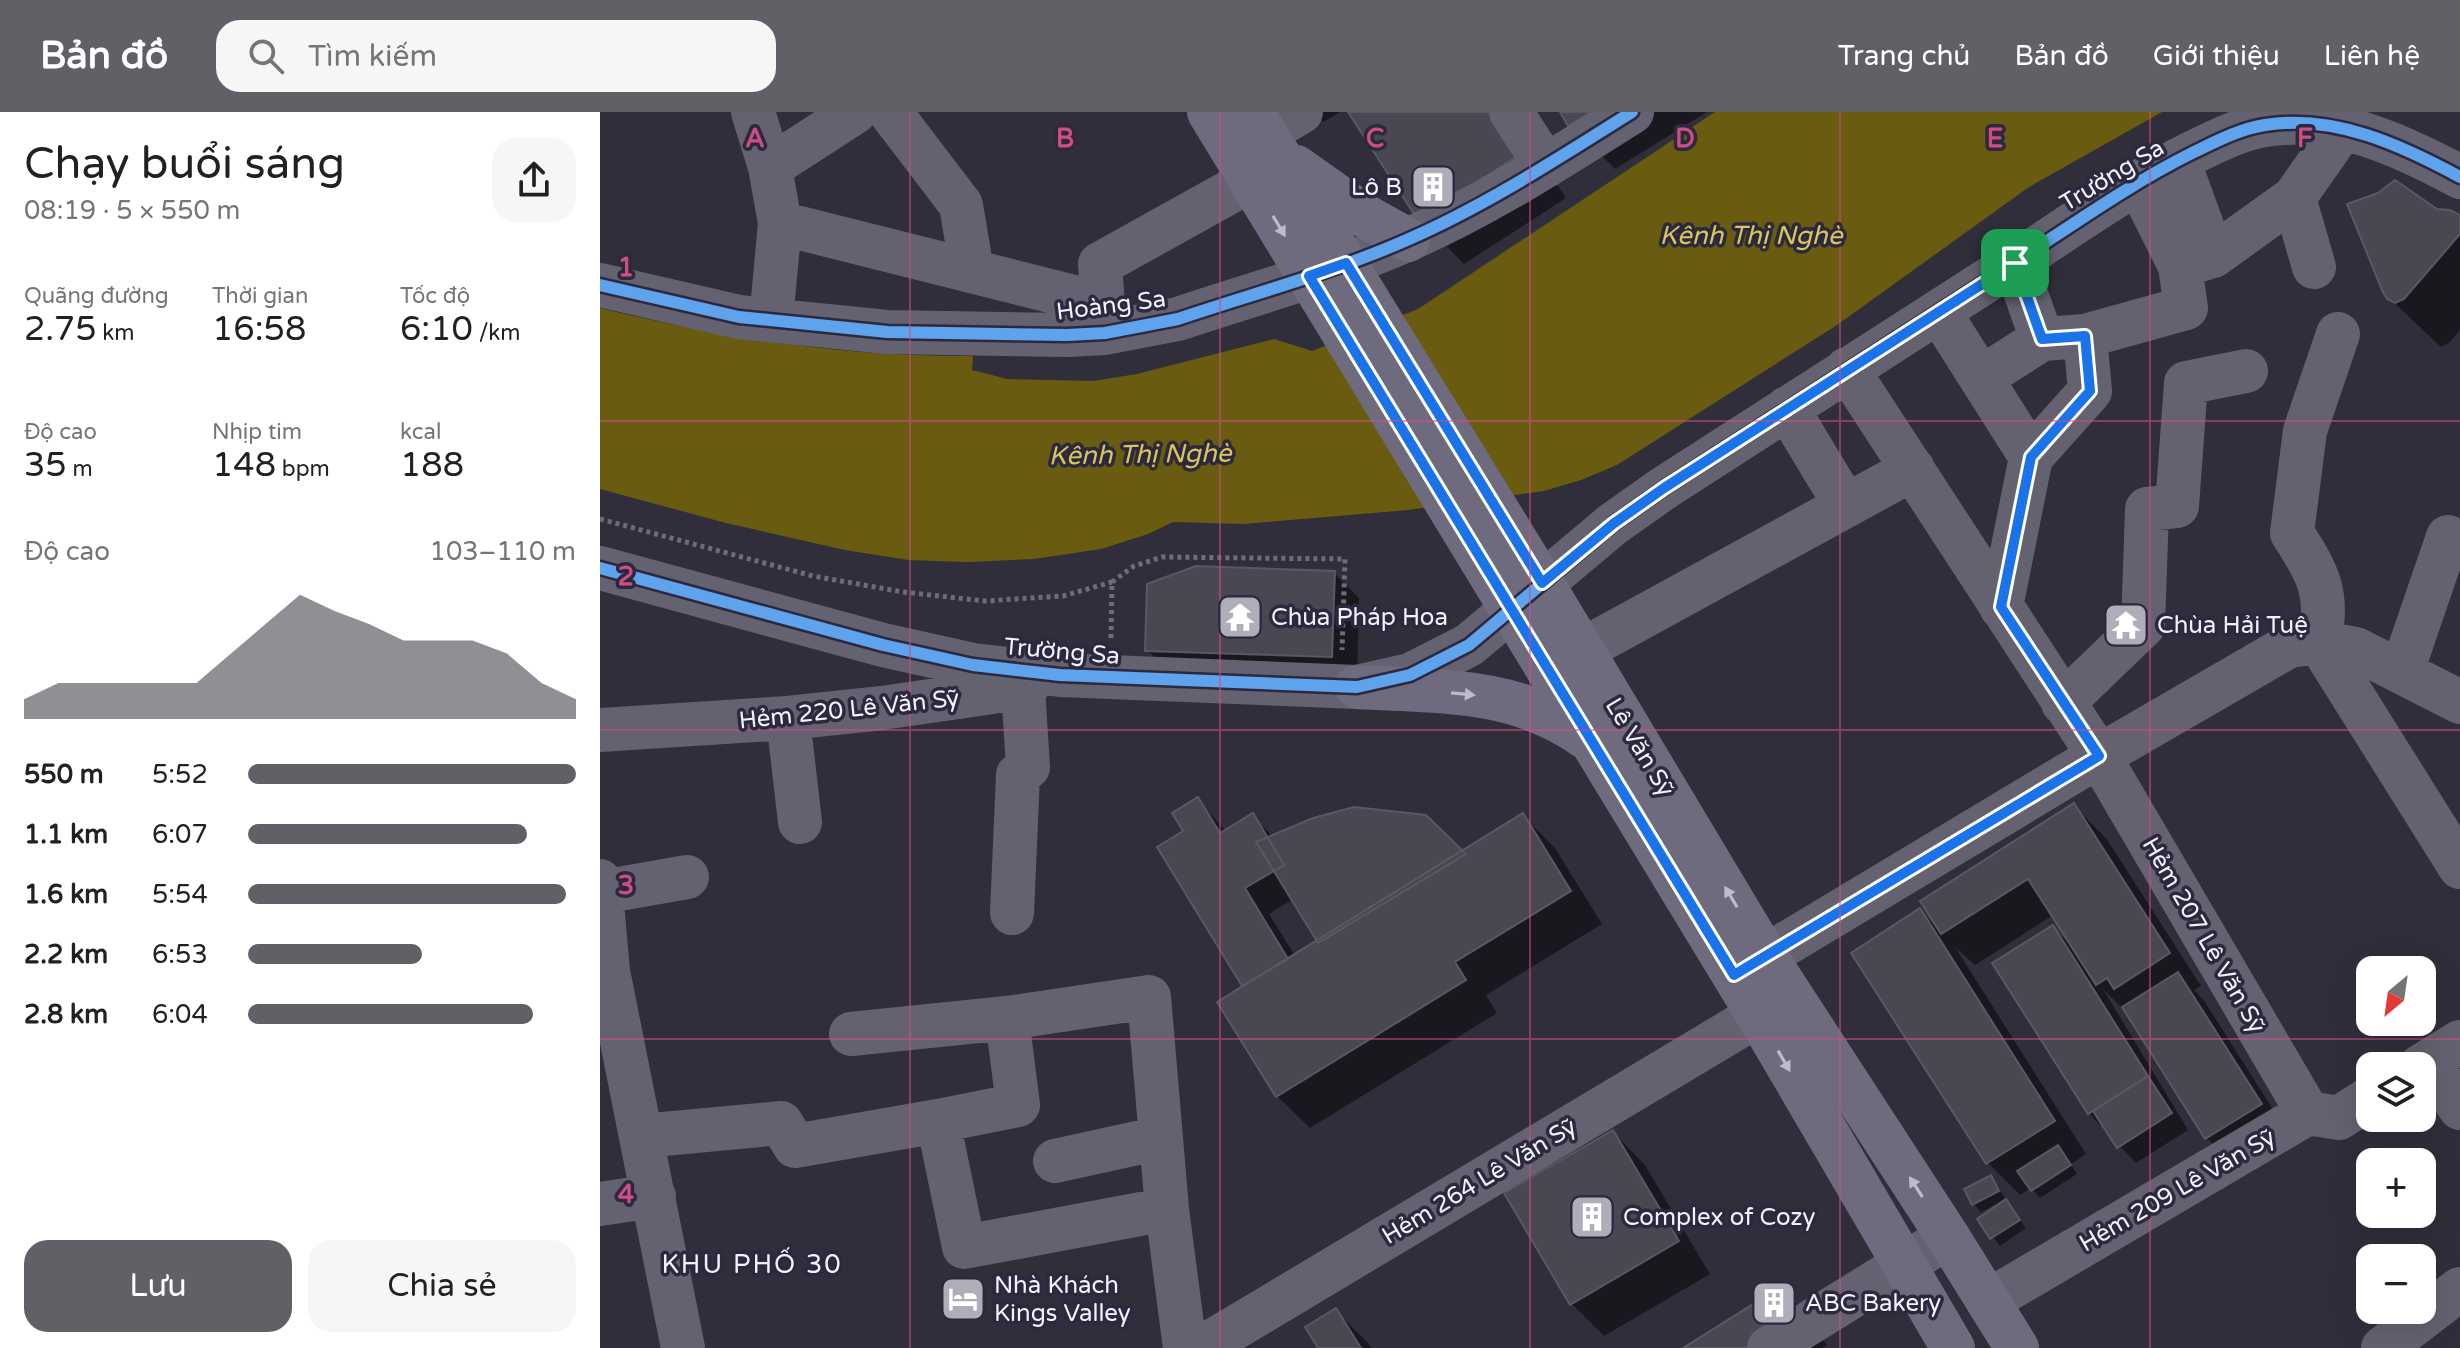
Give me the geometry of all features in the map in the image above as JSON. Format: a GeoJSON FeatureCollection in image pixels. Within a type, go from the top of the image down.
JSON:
{"type":"FeatureCollection","features":[{"type":"Feature","properties":{"kind":"main road","name":"Lê Văn Sỹ"},"geometry":{"type":"LineString","coordinates":[[1209,112],[1269,138],[1327,269],[1527,597],[1591,742],[1948,1237],[2017,1348]]}},
{"type":"Feature","properties":{"kind":"main road"},"geometry":{"type":"LineString","coordinates":[[1269,138],[1345,203],[1408,240]]}},
{"type":"Feature","properties":{"kind":"main road","name":"Lê Văn Sỹ"},"geometry":{"type":"LineString","coordinates":[[1527,597],[1582,650],[1750,966],[1758,1015],[1953,1348]]}},
{"type":"Feature","properties":{"kind":"main road"},"geometry":{"type":"LineString","coordinates":[[1350,675],[1510,700],[1549,715],[1591,742]]}},
{"type":"Feature","properties":{"kind":"street"},"geometry":{"type":"LineString","coordinates":[[753,112],[770,167],[780,223],[773,299]]}},
{"type":"Feature","properties":{"kind":"street"},"geometry":{"type":"LineString","coordinates":[[770,167],[855,112]]}},
{"type":"Feature","properties":{"kind":"street"},"geometry":{"type":"LineString","coordinates":[[890,112],[961,205],[972,271]]}},
{"type":"Feature","properties":{"kind":"street"},"geometry":{"type":"LineString","coordinates":[[1511,112],[1546,166]]}},
{"type":"Feature","properties":{"kind":"street","name":"Hoàng Sa"},"geometry":{"type":"LineString","coordinates":[[600,285],[716,312],[820,327],[1067,335],[1103,318],[1178,319],[1408,240],[1546,166],[1632,112]]}},
{"type":"Feature","properties":{"kind":"street","name":"Trường Sa"},"geometry":{"type":"LineString","coordinates":[[600,568],[883,645],[973,665],[1104,660],[1350,675],[1410,675],[1441,662],[1477,640],[1613,524],[1664,488],[2138,182],[2262,118],[2343,128],[2386,142],[2460,177]]}},
{"type":"Feature","properties":{"kind":"street"},"geometry":{"type":"LineString","coordinates":[[2196,261],[2294,198],[2343,128]]}},
{"type":"Feature","properties":{"kind":"street"},"geometry":{"type":"LineString","coordinates":[[780,223],[972,271],[1103,318],[1100,264],[1269,138]]}},
{"type":"Feature","properties":{"kind":"street"},"geometry":{"type":"LineString","coordinates":[[1981,378],[2042,339],[2085,336],[2186,308],[2196,261],[2178,160]]}},
{"type":"Feature","properties":{"kind":"street"},"geometry":{"type":"LineString","coordinates":[[2138,182],[2196,261]]}},
{"type":"Feature","properties":{"kind":"street"},"geometry":{"type":"LineString","coordinates":[[2294,198],[2314,267]]}},
{"type":"Feature","properties":{"kind":"street"},"geometry":{"type":"LineString","coordinates":[[2015,263],[2042,339]]}},
{"type":"Feature","properties":{"kind":"street"},"geometry":{"type":"LineString","coordinates":[[1939,312],[2031,457]]}},
{"type":"Feature","properties":{"kind":"street"},"geometry":{"type":"LineString","coordinates":[[2338,334],[2305,431],[2292,533],[2316,569],[2325,615],[2319,642],[2460,867]]}},
{"type":"Feature","properties":{"kind":"street"},"geometry":{"type":"LineString","coordinates":[[2001,607],[2031,457],[2090,391],[2085,336]]}},
{"type":"Feature","properties":{"kind":"street","name":"Hẻm 207 Lê Văn Sỹ"},"geometry":{"type":"LineString","coordinates":[[1847,369],[2099,756],[2308,1113]]}},
{"type":"Feature","properties":{"kind":"street"},"geometry":{"type":"LineString","coordinates":[[2063,703],[2143,626],[2147,509],[2177,506],[2186,383],[2246,371]]}},
{"type":"Feature","properties":{"kind":"street"},"geometry":{"type":"LineString","coordinates":[[1787,408],[1846,506]]}},
{"type":"Feature","properties":{"kind":"street"},"geometry":{"type":"LineString","coordinates":[[1582,650],[1913,469]]}},
{"type":"Feature","properties":{"kind":"street"},"geometry":{"type":"LineString","coordinates":[[2402,671],[2448,537],[2460,543]]}},
{"type":"Feature","properties":{"kind":"street"},"geometry":{"type":"LineString","coordinates":[[1750,966],[2099,756],[2289,646],[2319,642],[2356,649],[2460,702]]}},
{"type":"Feature","properties":{"kind":"street"},"geometry":{"type":"LineString","coordinates":[[882,708],[896,696],[904,678],[899,660],[883,645]]}},
{"type":"Feature","properties":{"kind":"street","name":"Hẻm 220 Lê Văn Sỹ"},"geometry":{"type":"LineString","coordinates":[[600,730],[788,718],[882,708],[1023,688],[1104,660]]}},
{"type":"Feature","properties":{"kind":"street"},"geometry":{"type":"LineString","coordinates":[[1012,913],[1018,775],[1028,767],[1023,688]]}},
{"type":"Feature","properties":{"kind":"street"},"geometry":{"type":"LineString","coordinates":[[788,718],[800,822]]}},
{"type":"Feature","properties":{"kind":"street"},"geometry":{"type":"LineString","coordinates":[[683,1348],[642,1136],[604,971],[601,886],[687,877]]}},
{"type":"Feature","properties":{"kind":"street"},"geometry":{"type":"LineString","coordinates":[[851,1034],[1007,1018],[1149,997],[1167,1209],[1185,1348]]}},
{"type":"Feature","properties":{"kind":"street","name":"Hẻm 264 Lê Văn Sỹ"},"geometry":{"type":"LineString","coordinates":[[1201,1348],[1758,1015]]}},
{"type":"Feature","properties":{"kind":"street"},"geometry":{"type":"LineString","coordinates":[[642,1136],[781,1123],[795,1146],[1018,1105],[1007,1018]]}},
{"type":"Feature","properties":{"kind":"street"},"geometry":{"type":"LineString","coordinates":[[2436,1057],[2460,1108]]}},
{"type":"Feature","properties":{"kind":"street"},"geometry":{"type":"LineString","coordinates":[[2308,1113],[2339,1118],[2356,1107]]}},
{"type":"Feature","properties":{"kind":"street","name":"Hẻm 209 Lê Văn Sỹ"},"geometry":{"type":"LineString","coordinates":[[1988,1301],[2308,1113]]}},
{"type":"Feature","properties":{"kind":"street"},"geometry":{"type":"LineString","coordinates":[[938,1121],[964,1247],[1167,1209]]}},
{"type":"Feature","properties":{"kind":"street"},"geometry":{"type":"LineString","coordinates":[[1055,1161],[1160,1138]]}},
{"type":"Feature","properties":{"kind":"street"},"geometry":{"type":"LineString","coordinates":[[600,1204],[654,1196]]}},
{"type":"Feature","properties":{"kind":"street"},"geometry":{"type":"LineString","coordinates":[[1769,1348],[1948,1237]]}},
{"type":"Feature","properties":{"kind":"street"},"geometry":{"type":"LineString","coordinates":[[2383,1348],[2460,1289]]}},
{"type":"Feature","properties":{"kind":"path"},"geometry":{"type":"LineString","coordinates":[[600,519],[813,576],[903,592],[985,601],[1063,596],[1112,582],[1134,566],[1162,557],[1345,559],[1350,675]]}},
{"type":"Feature","properties":{"kind":"path"},"geometry":{"type":"LineString","coordinates":[[1104,660],[1112,582]]}},
{"type":"Feature","properties":{"kind":"water","name":"Kênh Thị Nghè"},"geometry":{"type":"Polygon","coordinates":[[[1715,112],[2162,112],[2029,187],[1837,325],[1617,465],[1544,491],[1408,510],[1244,524],[1173,522],[1148,534],[1101,549],[1034,559],[968,562],[908,560],[845,550],[726,523],[600,489],[600,308],[785,344],[879,353],[973,356],[972,370],[1007,379],[1093,381],[1137,374],[1274,339],[1312,351],[1418,309],[1715,112]]]}},
{"type":"Feature","properties":{"kind":"building","name":"Lô B"},"geometry":{"type":"Polygon","coordinates":[[[1348,112],[1496,112],[1522,153],[1418,220],[1348,112]]]}},
{"type":"Feature","properties":{"kind":"building"},"geometry":{"type":"Polygon","coordinates":[[[1560,112],[1591,112],[1568,126],[1560,112]]]}},
{"type":"Feature","properties":{"kind":"building"},"geometry":{"type":"Polygon","coordinates":[[[2395,180],[2437,209],[2460,215],[2460,234],[2404,299],[2395,303],[2387,299],[2382,290],[2347,204],[2378,193],[2395,180]]]}},
{"type":"Feature","properties":{"kind":"building","name":"Chùa Pháp Hoa"},"geometry":{"type":"Polygon","coordinates":[[[1196,566],[1335,571],[1332,657],[1145,651],[1147,584],[1196,566]]]}},
{"type":"Feature","properties":{"kind":"building"},"geometry":{"type":"Polygon","coordinates":[[[1198,797],[1220,833],[1253,813],[1284,865],[1245,888],[1288,959],[1242,986],[1157,847],[1183,831],[1172,813],[1198,797]]]}},
{"type":"Feature","properties":{"kind":"building"},"geometry":{"type":"Polygon","coordinates":[[[2074,803],[2170,953],[2114,989],[2107,978],[2096,985],[2028,879],[1941,934],[1920,901],[2074,803]]]}},
{"type":"Feature","properties":{"kind":"building"},"geometry":{"type":"Polygon","coordinates":[[[1354,807],[1426,815],[1466,854],[1318,943],[1256,842],[1313,818],[1354,807]]]}},
{"type":"Feature","properties":{"kind":"building"},"geometry":{"type":"Polygon","coordinates":[[[1523,813],[1571,891],[1455,962],[1466,980],[1276,1097],[1217,1002],[1523,813]]]}},
{"type":"Feature","properties":{"kind":"building"},"geometry":{"type":"Polygon","coordinates":[[[1920,908],[2055,1121],[1986,1164],[1851,953],[1920,908]]]}},
{"type":"Feature","properties":{"kind":"building"},"geometry":{"type":"Polygon","coordinates":[[[2053,925],[2148,1076],[2088,1114],[1992,963],[2053,925]]]}},
{"type":"Feature","properties":{"kind":"building"},"geometry":{"type":"Polygon","coordinates":[[[2178,972],[2262,1104],[2205,1139],[2122,1007],[2178,972]]]}},
{"type":"Feature","properties":{"kind":"building"},"geometry":{"type":"Polygon","coordinates":[[[2148,1076],[2172,1113],[2117,1148],[2093,1111],[2148,1076]]]}},
{"type":"Feature","properties":{"kind":"building","name":"Complex of Cozy"},"geometry":{"type":"Polygon","coordinates":[[[1613,1130],[1679,1241],[1570,1305],[1504,1193],[1613,1130]]]}},
{"type":"Feature","properties":{"kind":"building"},"geometry":{"type":"Polygon","coordinates":[[[2058,1145],[2071,1165],[2031,1191],[2017,1171],[2058,1145]]]}},
{"type":"Feature","properties":{"kind":"building"},"geometry":{"type":"Polygon","coordinates":[[[1991,1175],[1999,1191],[1972,1205],[1964,1189],[1991,1175]]]}},
{"type":"Feature","properties":{"kind":"building"},"geometry":{"type":"Polygon","coordinates":[[[2006,1199],[2020,1220],[1990,1239],[1977,1219],[2006,1199]]]}},
{"type":"Feature","properties":{"kind":"building","name":"ABC Bakery"},"geometry":{"type":"Polygon","coordinates":[[[1782,1286],[1804,1320],[1755,1348],[1683,1348],[1782,1286]]]}},
{"type":"Feature","properties":{"kind":"building"},"geometry":{"type":"Polygon","coordinates":[[[1336,1308],[1361,1348],[1318,1348],[1305,1327],[1336,1308]]]}},
{"type":"Feature","properties":{"kind":"cycle path"},"geometry":{"type":"LineString","coordinates":[[600,285],[739,317],[887,332],[1105,333],[1178,319],[1381,251],[1495,196],[1632,112]]}},
{"type":"Feature","properties":{"kind":"cycle path"},"geometry":{"type":"LineString","coordinates":[[600,568],[883,645],[973,665],[1060,675],[1357,687],[1410,675],[1469,645],[1613,524],[1664,488],[2122,192],[2218,140],[2265,125],[2316,124],[2341,128],[2391,144],[2460,177]]}},
{"type":"Feature","properties":{"kind":"place","name":"Lô B"},"geometry":{"type":"Point","coordinates":[1433,187]}},
{"type":"Feature","properties":{"kind":"place","name":"Chùa Pháp Hoa"},"geometry":{"type":"Point","coordinates":[1240,617]}},
{"type":"Feature","properties":{"kind":"place","name":"Chùa Hải Tuệ"},"geometry":{"type":"Point","coordinates":[2126,625]}},
{"type":"Feature","properties":{"kind":"place","name":"Complex of Cozy"},"geometry":{"type":"Point","coordinates":[1592,1217]}},
{"type":"Feature","properties":{"kind":"place","name":"Nhà Khách Kings Valley"},"geometry":{"type":"Point","coordinates":[963,1299]}},
{"type":"Feature","properties":{"kind":"place","name":"ABC Bakery"},"geometry":{"type":"Point","coordinates":[1774,1303]}},
{"type":"Feature","properties":{"kind":"district","name":"KHU PHỐ 30"},"geometry":{"type":"Point","coordinates":[752,1264]}},
{"type":"Feature","properties":{"kind":"route"},"geometry":{"type":"LineString","coordinates":[[1346,263],[1542,583],[1613,524],[1664,488],[2015,263],[2042,339],[2085,336],[2090,391],[2031,457],[2001,607],[2099,756],[1734,975],[1309,276],[1346,263]]}}]}
